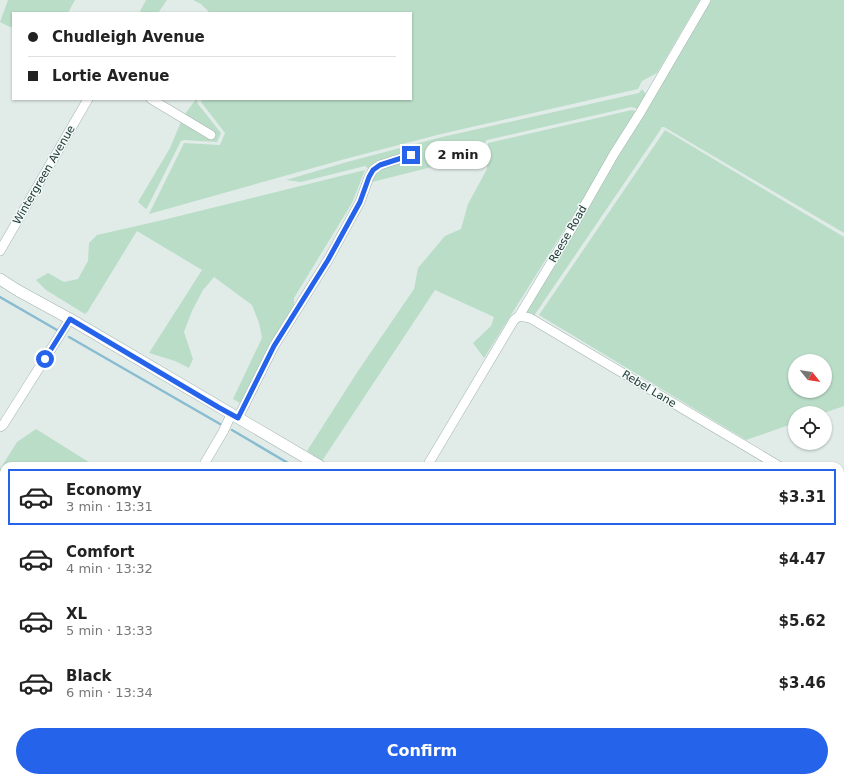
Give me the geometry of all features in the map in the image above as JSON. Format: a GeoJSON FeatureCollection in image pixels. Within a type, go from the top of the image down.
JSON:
{"type":"FeatureCollection","features":[{"type":"Feature","properties":{"kind":"street","name":"Reese Road"},"geometry":{"type":"LineString","coordinates":[[429,462],[514,320],[519,316],[569,233],[614,154],[640,113],[706,0]]}},
{"type":"Feature","properties":{"kind":"street","name":"Wintergreen Avenue"},"geometry":{"type":"LineString","coordinates":[[0,251],[87,100]]}},
{"type":"Feature","properties":{"kind":"street"},"geometry":{"type":"LineString","coordinates":[[153,100],[211,135]]}},
{"type":"Feature","properties":{"kind":"street"},"geometry":{"type":"LineString","coordinates":[[205,462],[223,432],[235,416],[274,346],[328,260],[360,202],[373,170],[380,165],[411,155]]}},
{"type":"Feature","properties":{"kind":"street"},"geometry":{"type":"LineString","coordinates":[[0,279],[313,462]]}},
{"type":"Feature","properties":{"kind":"street","name":"Rebel Lane"},"geometry":{"type":"LineString","coordinates":[[519,316],[530,318],[771,462]]}},
{"type":"Feature","properties":{"kind":"street"},"geometry":{"type":"LineString","coordinates":[[0,427],[3,426],[70,319]]}},
{"type":"Feature","properties":{"kind":"green space"},"geometry":{"type":"Polygon","coordinates":[[[8,0],[75,0],[69,12],[12,12],[12,27],[0,22],[8,0]]]}},
{"type":"Feature","properties":{"kind":"green space"},"geometry":{"type":"Polygon","coordinates":[[[146,0],[167,0],[159,12],[140,11],[146,0]]]}},
{"type":"Feature","properties":{"kind":"green space"},"geometry":{"type":"Polygon","coordinates":[[[193,0],[700,0],[657,73],[642,81],[638,89],[441,134],[345,159],[149,214],[184,143],[220,145],[225,133],[201,102],[202,100],[412,100],[412,12],[209,12],[201,4],[193,0]]]}},
{"type":"Feature","properties":{"kind":"green space"},"geometry":{"type":"Polygon","coordinates":[[[705,0],[844,0],[844,233],[662,127],[535,316],[529,321],[513,319],[639,109],[631,107],[487,140],[485,142],[484,154],[364,184],[369,169],[365,166],[301,182],[286,180],[442,137],[639,93],[642,89],[647,96],[705,0]]]}},
{"type":"Feature","properties":{"kind":"green space"},"geometry":{"type":"Polygon","coordinates":[[[195,100],[198,100],[198,104],[221,133],[217,142],[181,141],[146,209],[138,202],[170,148],[183,117],[195,100]]]}},
{"type":"Feature","properties":{"kind":"green space"},"geometry":{"type":"Polygon","coordinates":[[[632,110],[638,112],[484,358],[473,343],[491,326],[494,317],[435,290],[322,461],[307,451],[358,371],[414,289],[418,268],[445,236],[461,229],[468,204],[487,169],[488,143],[632,110]]]}},
{"type":"Feature","properties":{"kind":"green space"},"geometry":{"type":"Polygon","coordinates":[[[665,130],[844,237],[844,406],[832,410],[832,406],[788,406],[788,425],[746,440],[539,315],[665,130]]]}},
{"type":"Feature","properties":{"kind":"green space"},"geometry":{"type":"Polygon","coordinates":[[[365,170],[352,203],[294,298],[294,306],[275,336],[240,403],[233,399],[262,338],[259,323],[252,305],[214,277],[203,290],[192,311],[184,332],[193,359],[189,368],[175,361],[149,353],[202,270],[137,231],[85,314],[46,290],[36,280],[48,273],[64,282],[78,279],[88,261],[89,243],[97,235],[365,170]]]}},
{"type":"Feature","properties":{"kind":"green space"},"geometry":{"type":"Polygon","coordinates":[[[36,429],[89,462],[4,462],[17,442],[36,429]]]}},
{"type":"Feature","properties":{"kind":"waterway"},"geometry":{"type":"LineString","coordinates":[[0,297],[57,330]]}},
{"type":"Feature","properties":{"kind":"waterway"},"geometry":{"type":"LineString","coordinates":[[69,337],[220,424]]}},
{"type":"Feature","properties":{"kind":"waterway"},"geometry":{"type":"LineString","coordinates":[[232,430],[286,462]]}},
{"type":"Feature","properties":{"kind":"route"},"geometry":{"type":"LineString","coordinates":[[45,359],[70,319],[238,418],[274,346],[328,260],[360,202],[373,170],[380,165],[411,155]]}}]}
